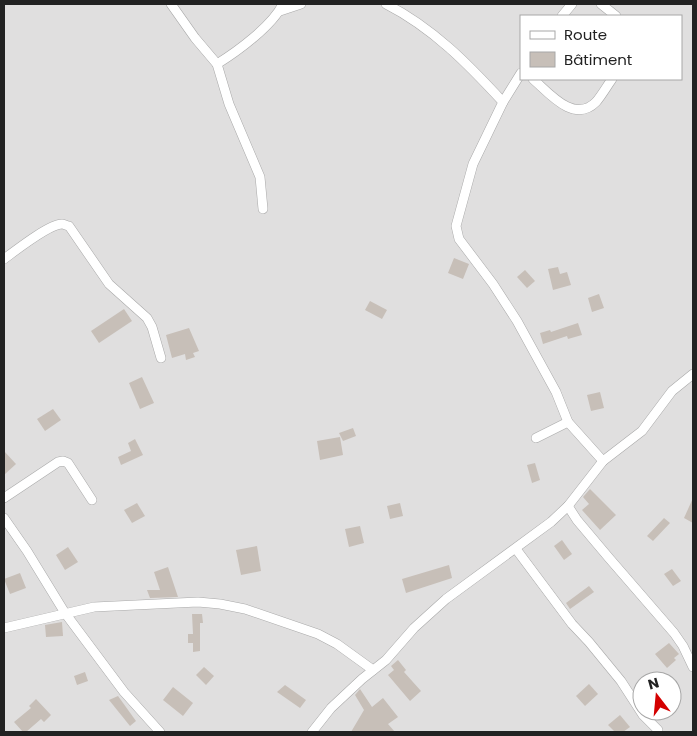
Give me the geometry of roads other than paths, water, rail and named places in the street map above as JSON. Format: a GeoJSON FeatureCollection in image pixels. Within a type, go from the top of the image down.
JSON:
{"type":"FeatureCollection","features":[{"type":"Feature","properties":{"kind":"street"},"geometry":{"type":"LineString","coordinates":[[171,4],[195,38],[217,64],[229,104],[260,177],[263,209]]}},
{"type":"Feature","properties":{"kind":"street"},"geometry":{"type":"LineString","coordinates":[[217,64],[234,54],[267,25],[281,7],[301,4]]}},
{"type":"Feature","properties":{"kind":"street"},"geometry":{"type":"LineString","coordinates":[[386,4],[407,15],[447,44],[504,102]]}},
{"type":"Feature","properties":{"kind":"street"},"geometry":{"type":"LineString","coordinates":[[563,15],[572,4]]}},
{"type":"Feature","properties":{"kind":"street"},"geometry":{"type":"LineString","coordinates":[[601,4],[615,15]]}},
{"type":"Feature","properties":{"kind":"street"},"geometry":{"type":"LineString","coordinates":[[520,75],[504,102],[474,164],[456,226],[459,239],[493,284],[530,342],[556,392],[568,422],[603,461]]}},
{"type":"Feature","properties":{"kind":"street"},"geometry":{"type":"LineString","coordinates":[[534,80],[562,104],[570,109],[578,110],[588,108],[596,101],[611,80]]}},
{"type":"Feature","properties":{"kind":"street"},"geometry":{"type":"LineString","coordinates":[[4,259],[36,236],[55,226],[62,224],[69,226],[109,284],[147,318],[152,327],[161,358]]}},
{"type":"Feature","properties":{"kind":"street"},"geometry":{"type":"LineString","coordinates":[[312,732],[331,708],[386,660],[414,628],[446,599],[551,522],[568,506],[603,461],[642,431],[672,391],[693,374]]}},
{"type":"Feature","properties":{"kind":"street"},"geometry":{"type":"LineString","coordinates":[[536,438],[568,422]]}},
{"type":"Feature","properties":{"kind":"street"},"geometry":{"type":"LineString","coordinates":[[4,498],[58,462],[63,461],[68,463],[92,500]]}},
{"type":"Feature","properties":{"kind":"street"},"geometry":{"type":"LineString","coordinates":[[568,506],[577,520],[674,633],[683,646],[693,667]]}},
{"type":"Feature","properties":{"kind":"street"},"geometry":{"type":"LineString","coordinates":[[4,518],[65,613],[124,692],[160,732]]}},
{"type":"Feature","properties":{"kind":"street"},"geometry":{"type":"LineString","coordinates":[[516,549],[562,611],[621,681],[643,715],[658,730]]}},
{"type":"Feature","properties":{"kind":"street"},"geometry":{"type":"LineString","coordinates":[[4,628],[94,607],[198,602],[220,604],[245,609],[318,634],[337,644],[373,670]]}}]}
